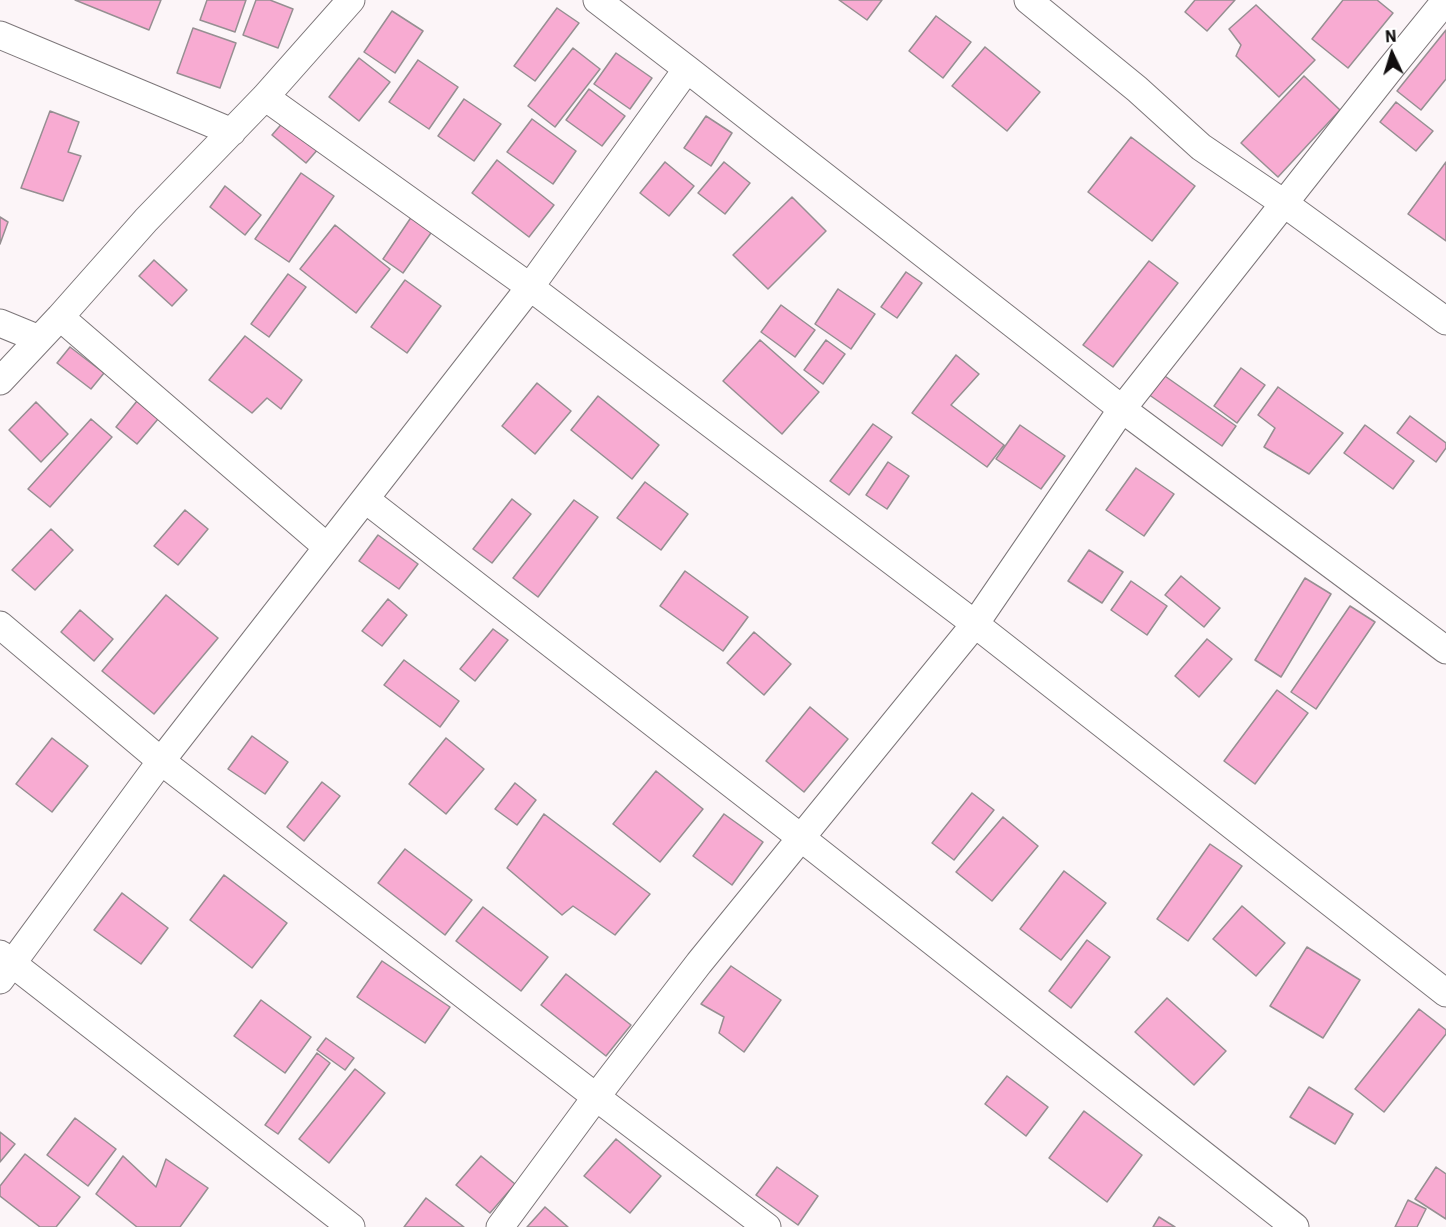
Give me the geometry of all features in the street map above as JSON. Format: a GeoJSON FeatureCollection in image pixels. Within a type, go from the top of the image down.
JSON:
{"type":"FeatureCollection","features":[{"type":"Feature","properties":{"kind":"street"},"geometry":{"type":"LineString","coordinates":[[0,381],[146,220],[265,97],[351,0]]}},
{"type":"Feature","properties":{"kind":"street"},"geometry":{"type":"LineString","coordinates":[[597,0],[1122,409],[1446,650]]}},
{"type":"Feature","properties":{"kind":"street"},"geometry":{"type":"LineString","coordinates":[[1028,0],[1137,89],[1201,147],[1285,204],[1446,321]]}},
{"type":"Feature","properties":{"kind":"street"},"geometry":{"type":"LineString","coordinates":[[500,1227],[699,963],[975,624],[1122,409],[1389,69],[1446,0]]}},
{"type":"Feature","properties":{"kind":"street"},"geometry":{"type":"LineString","coordinates":[[0,35],[232,132]]}},
{"type":"Feature","properties":{"kind":"street"},"geometry":{"type":"LineString","coordinates":[[351,1227],[4,966],[530,287],[687,69]]}},
{"type":"Feature","properties":{"kind":"street"},"geometry":{"type":"LineString","coordinates":[[265,97],[530,287],[975,624],[1446,993]]}},
{"type":"Feature","properties":{"kind":"street"},"geometry":{"type":"LineString","coordinates":[[60,317],[327,547]]}},
{"type":"Feature","properties":{"kind":"street"},"geometry":{"type":"LineString","coordinates":[[0,323],[39,339]]}},
{"type":"Feature","properties":{"kind":"street"},"geometry":{"type":"LineString","coordinates":[[365,499],[800,837],[1295,1227]]}},
{"type":"Feature","properties":{"kind":"street"},"geometry":{"type":"LineString","coordinates":[[0,625],[161,761],[767,1227]]}},
{"type":"Feature","properties":{"kind":"building"},"geometry":{"type":"Polygon","coordinates":[[[75,0],[161,0],[149,30],[75,0]]]}},
{"type":"Feature","properties":{"kind":"building"},"geometry":{"type":"Polygon","coordinates":[[[207,0],[246,0],[235,32],[200,20],[207,0]]]}},
{"type":"Feature","properties":{"kind":"building"},"geometry":{"type":"Polygon","coordinates":[[[256,0],[270,0],[293,9],[278,48],[243,35],[256,0]]]}},
{"type":"Feature","properties":{"kind":"building"},"geometry":{"type":"Polygon","coordinates":[[[839,0],[882,0],[867,20],[839,0]]]}},
{"type":"Feature","properties":{"kind":"building"},"geometry":{"type":"Polygon","coordinates":[[[1195,0],[1235,0],[1207,31],[1185,12],[1195,0]]]}},
{"type":"Feature","properties":{"kind":"building"},"geometry":{"type":"Polygon","coordinates":[[[1343,0],[1377,0],[1393,13],[1348,68],[1312,39],[1343,0]]]}},
{"type":"Feature","properties":{"kind":"building"},"geometry":{"type":"Polygon","coordinates":[[[1256,5],[1315,60],[1279,97],[1236,56],[1241,45],[1229,29],[1256,5]]]}},
{"type":"Feature","properties":{"kind":"building"},"geometry":{"type":"Polygon","coordinates":[[[557,8],[579,23],[535,81],[514,66],[557,8]]]}},
{"type":"Feature","properties":{"kind":"building"},"geometry":{"type":"Polygon","coordinates":[[[392,11],[423,31],[395,73],[364,52],[392,11]]]}},
{"type":"Feature","properties":{"kind":"building"},"geometry":{"type":"Polygon","coordinates":[[[936,16],[971,42],[943,78],[909,51],[936,16]]]}},
{"type":"Feature","properties":{"kind":"building"},"geometry":{"type":"Polygon","coordinates":[[[193,28],[236,43],[220,88],[177,73],[193,28]]]}},
{"type":"Feature","properties":{"kind":"building"},"geometry":{"type":"Polygon","coordinates":[[[1446,30],[1446,79],[1421,110],[1397,91],[1446,30]]]}},
{"type":"Feature","properties":{"kind":"building"},"geometry":{"type":"Polygon","coordinates":[[[985,47],[1040,92],[1007,131],[952,86],[985,47]]]}},
{"type":"Feature","properties":{"kind":"building"},"geometry":{"type":"Polygon","coordinates":[[[573,48],[600,69],[555,127],[528,106],[573,48]]]}},
{"type":"Feature","properties":{"kind":"building"},"geometry":{"type":"Polygon","coordinates":[[[616,53],[652,78],[630,109],[594,84],[616,53]]]}},
{"type":"Feature","properties":{"kind":"building"},"geometry":{"type":"Polygon","coordinates":[[[359,58],[390,82],[359,121],[329,97],[359,58]]]}},
{"type":"Feature","properties":{"kind":"building"},"geometry":{"type":"Polygon","coordinates":[[[418,60],[458,87],[429,129],[389,102],[418,60]]]}},
{"type":"Feature","properties":{"kind":"building"},"geometry":{"type":"Polygon","coordinates":[[[1304,76],[1340,110],[1278,177],[1241,143],[1304,76]]]}},
{"type":"Feature","properties":{"kind":"building"},"geometry":{"type":"Polygon","coordinates":[[[589,89],[625,116],[602,146],[566,120],[589,89]]]}},
{"type":"Feature","properties":{"kind":"building"},"geometry":{"type":"Polygon","coordinates":[[[464,99],[501,124],[474,161],[438,136],[464,99]]]}},
{"type":"Feature","properties":{"kind":"building"},"geometry":{"type":"Polygon","coordinates":[[[1396,102],[1433,131],[1416,151],[1380,122],[1396,102]]]}},
{"type":"Feature","properties":{"kind":"building"},"geometry":{"type":"Polygon","coordinates":[[[50,111],[79,122],[68,152],[81,156],[63,201],[21,188],[50,111]]]}},
{"type":"Feature","properties":{"kind":"building"},"geometry":{"type":"Polygon","coordinates":[[[706,116],[732,133],[711,166],[684,148],[706,116]]]}},
{"type":"Feature","properties":{"kind":"building"},"geometry":{"type":"Polygon","coordinates":[[[532,119],[576,151],[553,184],[507,152],[532,119]]]}},
{"type":"Feature","properties":{"kind":"building"},"geometry":{"type":"Polygon","coordinates":[[[285,120],[319,148],[306,163],[272,135],[285,120]]]}},
{"type":"Feature","properties":{"kind":"building"},"geometry":{"type":"Polygon","coordinates":[[[1131,137],[1195,186],[1152,241],[1088,192],[1131,137]]]}},
{"type":"Feature","properties":{"kind":"building"},"geometry":{"type":"Polygon","coordinates":[[[497,160],[554,205],[529,237],[472,193],[497,160]]]}},
{"type":"Feature","properties":{"kind":"building"},"geometry":{"type":"Polygon","coordinates":[[[665,162],[694,186],[669,216],[640,193],[665,162]]]}},
{"type":"Feature","properties":{"kind":"building"},"geometry":{"type":"Polygon","coordinates":[[[724,162],[750,183],[725,214],[698,193],[724,162]]]}},
{"type":"Feature","properties":{"kind":"building"},"geometry":{"type":"Polygon","coordinates":[[[1446,162],[1446,241],[1408,214],[1446,162]]]}},
{"type":"Feature","properties":{"kind":"building"},"geometry":{"type":"Polygon","coordinates":[[[301,173],[334,196],[289,262],[255,239],[301,173]]]}},
{"type":"Feature","properties":{"kind":"building"},"geometry":{"type":"Polygon","coordinates":[[[225,186],[261,215],[245,235],[210,207],[225,186]]]}},
{"type":"Feature","properties":{"kind":"building"},"geometry":{"type":"Polygon","coordinates":[[[792,197],[826,231],[768,289],[733,255],[792,197]]]}},
{"type":"Feature","properties":{"kind":"building"},"geometry":{"type":"Polygon","coordinates":[[[412,216],[433,230],[403,273],[383,259],[412,216]]]}},
{"type":"Feature","properties":{"kind":"building"},"geometry":{"type":"Polygon","coordinates":[[[0,217],[8,222],[0,244],[0,217]]]}},
{"type":"Feature","properties":{"kind":"building"},"geometry":{"type":"Polygon","coordinates":[[[335,225],[390,269],[356,313],[300,269],[335,225]]]}},
{"type":"Feature","properties":{"kind":"building"},"geometry":{"type":"Polygon","coordinates":[[[154,260],[187,290],[172,306],[139,276],[154,260]]]}},
{"type":"Feature","properties":{"kind":"building"},"geometry":{"type":"Polygon","coordinates":[[[1149,261],[1178,283],[1113,367],[1083,345],[1149,261]]]}},
{"type":"Feature","properties":{"kind":"building"},"geometry":{"type":"Polygon","coordinates":[[[906,272],[922,283],[897,318],[881,307],[906,272]]]}},
{"type":"Feature","properties":{"kind":"building"},"geometry":{"type":"Polygon","coordinates":[[[288,274],[306,287],[269,337],[251,324],[288,274]]]}},
{"type":"Feature","properties":{"kind":"building"},"geometry":{"type":"Polygon","coordinates":[[[405,280],[441,306],[407,353],[371,327],[405,280]]]}},
{"type":"Feature","properties":{"kind":"building"},"geometry":{"type":"Polygon","coordinates":[[[838,289],[875,314],[851,349],[815,324],[838,289]]]}},
{"type":"Feature","properties":{"kind":"building"},"geometry":{"type":"Polygon","coordinates":[[[781,305],[815,330],[795,357],[761,332],[781,305]]]}},
{"type":"Feature","properties":{"kind":"building"},"geometry":{"type":"Polygon","coordinates":[[[245,336],[302,380],[281,409],[267,398],[252,413],[209,380],[245,336]]]}},
{"type":"Feature","properties":{"kind":"building"},"geometry":{"type":"Polygon","coordinates":[[[760,340],[819,392],[782,434],[723,381],[760,340]]]}},
{"type":"Feature","properties":{"kind":"building"},"geometry":{"type":"Polygon","coordinates":[[[826,340],[845,354],[823,384],[804,370],[826,340]]]}},
{"type":"Feature","properties":{"kind":"building"},"geometry":{"type":"Polygon","coordinates":[[[70,347],[104,373],[91,389],[57,363],[70,347]]]}},
{"type":"Feature","properties":{"kind":"building"},"geometry":{"type":"Polygon","coordinates":[[[956,355],[979,374],[951,405],[1004,445],[987,467],[912,413],[956,355]]]}},
{"type":"Feature","properties":{"kind":"building"},"geometry":{"type":"Polygon","coordinates":[[[1241,368],[1265,385],[1237,423],[1214,406],[1241,368]]]}},
{"type":"Feature","properties":{"kind":"building"},"geometry":{"type":"Polygon","coordinates":[[[1162,374],[1236,426],[1222,446],[1148,394],[1162,374]]]}},
{"type":"Feature","properties":{"kind":"building"},"geometry":{"type":"Polygon","coordinates":[[[537,383],[571,411],[535,454],[502,426],[537,383]]]}},
{"type":"Feature","properties":{"kind":"building"},"geometry":{"type":"Polygon","coordinates":[[[1278,387],[1343,433],[1309,474],[1264,447],[1275,428],[1258,415],[1278,387]]]}},
{"type":"Feature","properties":{"kind":"building"},"geometry":{"type":"Polygon","coordinates":[[[598,396],[659,445],[632,479],[571,430],[598,396]]]}},
{"type":"Feature","properties":{"kind":"building"},"geometry":{"type":"Polygon","coordinates":[[[137,401],[158,419],[137,444],[116,427],[137,401]]]}},
{"type":"Feature","properties":{"kind":"building"},"geometry":{"type":"Polygon","coordinates":[[[36,402],[68,434],[41,462],[9,430],[36,402]]]}},
{"type":"Feature","properties":{"kind":"building"},"geometry":{"type":"Polygon","coordinates":[[[1410,416],[1446,443],[1446,448],[1436,462],[1397,433],[1410,416]]]}},
{"type":"Feature","properties":{"kind":"building"},"geometry":{"type":"Polygon","coordinates":[[[91,419],[112,437],[50,507],[28,489],[91,419]]]}},
{"type":"Feature","properties":{"kind":"building"},"geometry":{"type":"Polygon","coordinates":[[[873,424],[892,437],[849,495],[830,481],[873,424]]]}},
{"type":"Feature","properties":{"kind":"building"},"geometry":{"type":"Polygon","coordinates":[[[1020,425],[1065,456],[1041,489],[996,459],[1020,425]]]}},
{"type":"Feature","properties":{"kind":"building"},"geometry":{"type":"Polygon","coordinates":[[[1365,425],[1414,461],[1393,489],[1344,453],[1365,425]]]}},
{"type":"Feature","properties":{"kind":"building"},"geometry":{"type":"Polygon","coordinates":[[[888,462],[909,476],[887,509],[866,495],[888,462]]]}},
{"type":"Feature","properties":{"kind":"building"},"geometry":{"type":"Polygon","coordinates":[[[1136,468],[1174,494],[1144,536],[1106,510],[1136,468]]]}},
{"type":"Feature","properties":{"kind":"building"},"geometry":{"type":"Polygon","coordinates":[[[645,482],[688,514],[661,550],[617,518],[645,482]]]}},
{"type":"Feature","properties":{"kind":"building"},"geometry":{"type":"Polygon","coordinates":[[[512,499],[531,514],[492,563],[473,549],[512,499]]]}},
{"type":"Feature","properties":{"kind":"building"},"geometry":{"type":"Polygon","coordinates":[[[574,500],[598,517],[538,597],[513,578],[574,500]]]}},
{"type":"Feature","properties":{"kind":"building"},"geometry":{"type":"Polygon","coordinates":[[[185,510],[208,529],[178,565],[154,546],[185,510]]]}},
{"type":"Feature","properties":{"kind":"building"},"geometry":{"type":"Polygon","coordinates":[[[51,529],[73,550],[35,590],[12,570],[51,529]]]}},
{"type":"Feature","properties":{"kind":"building"},"geometry":{"type":"Polygon","coordinates":[[[378,535],[418,564],[399,589],[359,561],[378,535]]]}},
{"type":"Feature","properties":{"kind":"building"},"geometry":{"type":"Polygon","coordinates":[[[1089,550],[1123,572],[1102,603],[1068,581],[1089,550]]]}},
{"type":"Feature","properties":{"kind":"building"},"geometry":{"type":"Polygon","coordinates":[[[685,571],[748,617],[723,651],[660,606],[685,571]]]}},
{"type":"Feature","properties":{"kind":"building"},"geometry":{"type":"Polygon","coordinates":[[[1181,576],[1220,608],[1204,627],[1165,595],[1181,576]]]}},
{"type":"Feature","properties":{"kind":"building"},"geometry":{"type":"Polygon","coordinates":[[[1305,578],[1331,594],[1281,677],[1255,660],[1305,578]]]}},
{"type":"Feature","properties":{"kind":"building"},"geometry":{"type":"Polygon","coordinates":[[[1131,581],[1167,606],[1147,635],[1111,610],[1131,581]]]}},
{"type":"Feature","properties":{"kind":"building"},"geometry":{"type":"Polygon","coordinates":[[[166,595],[218,638],[154,714],[102,671],[166,595]]]}},
{"type":"Feature","properties":{"kind":"building"},"geometry":{"type":"Polygon","coordinates":[[[388,599],[407,615],[382,646],[362,631],[388,599]]]}},
{"type":"Feature","properties":{"kind":"building"},"geometry":{"type":"Polygon","coordinates":[[[1350,606],[1375,622],[1316,709],[1291,692],[1350,606]]]}},
{"type":"Feature","properties":{"kind":"building"},"geometry":{"type":"Polygon","coordinates":[[[80,610],[113,639],[94,661],[61,632],[80,610]]]}},
{"type":"Feature","properties":{"kind":"building"},"geometry":{"type":"Polygon","coordinates":[[[493,629],[508,640],[475,681],[460,669],[493,629]]]}},
{"type":"Feature","properties":{"kind":"building"},"geometry":{"type":"Polygon","coordinates":[[[754,632],[791,664],[764,695],[727,663],[754,632]]]}},
{"type":"Feature","properties":{"kind":"building"},"geometry":{"type":"Polygon","coordinates":[[[1207,639],[1232,659],[1199,697],[1175,676],[1207,639]]]}},
{"type":"Feature","properties":{"kind":"building"},"geometry":{"type":"Polygon","coordinates":[[[404,660],[459,701],[440,727],[384,685],[404,660]]]}},
{"type":"Feature","properties":{"kind":"building"},"geometry":{"type":"Polygon","coordinates":[[[1277,690],[1308,713],[1255,784],[1224,761],[1277,690]]]}},
{"type":"Feature","properties":{"kind":"building"},"geometry":{"type":"Polygon","coordinates":[[[810,707],[848,739],[804,792],[766,761],[810,707]]]}},
{"type":"Feature","properties":{"kind":"building"},"geometry":{"type":"Polygon","coordinates":[[[252,736],[288,762],[265,794],[228,769],[252,736]]]}},
{"type":"Feature","properties":{"kind":"building"},"geometry":{"type":"Polygon","coordinates":[[[52,738],[88,766],[52,812],[16,784],[52,738]]]}},
{"type":"Feature","properties":{"kind":"building"},"geometry":{"type":"Polygon","coordinates":[[[446,738],[484,769],[446,814],[409,784],[446,738]]]}},
{"type":"Feature","properties":{"kind":"building"},"geometry":{"type":"Polygon","coordinates":[[[656,771],[703,809],[660,862],[613,824],[656,771]]]}},
{"type":"Feature","properties":{"kind":"building"},"geometry":{"type":"Polygon","coordinates":[[[322,782],[340,796],[304,841],[287,827],[322,782]]]}},
{"type":"Feature","properties":{"kind":"building"},"geometry":{"type":"Polygon","coordinates":[[[515,783],[536,800],[517,825],[495,809],[515,783]]]}},
{"type":"Feature","properties":{"kind":"building"},"geometry":{"type":"Polygon","coordinates":[[[972,793],[994,810],[954,860],[932,843],[972,793]]]}},
{"type":"Feature","properties":{"kind":"building"},"geometry":{"type":"Polygon","coordinates":[[[544,814],[650,894],[615,935],[573,906],[562,915],[507,868],[544,814]]]}},
{"type":"Feature","properties":{"kind":"building"},"geometry":{"type":"Polygon","coordinates":[[[724,814],[763,842],[732,885],[693,856],[724,814]]]}},
{"type":"Feature","properties":{"kind":"building"},"geometry":{"type":"Polygon","coordinates":[[[1003,817],[1038,846],[992,901],[956,872],[1003,817]]]}},
{"type":"Feature","properties":{"kind":"building"},"geometry":{"type":"Polygon","coordinates":[[[1210,844],[1242,866],[1188,941],[1157,919],[1210,844]]]}},
{"type":"Feature","properties":{"kind":"building"},"geometry":{"type":"Polygon","coordinates":[[[405,849],[472,900],[445,935],[378,883],[405,849]]]}},
{"type":"Feature","properties":{"kind":"building"},"geometry":{"type":"Polygon","coordinates":[[[1064,871],[1106,903],[1061,960],[1020,929],[1064,871]]]}},
{"type":"Feature","properties":{"kind":"building"},"geometry":{"type":"Polygon","coordinates":[[[224,875],[287,923],[252,968],[190,920],[224,875]]]}},
{"type":"Feature","properties":{"kind":"building"},"geometry":{"type":"Polygon","coordinates":[[[122,893],[168,928],[141,964],[94,930],[122,893]]]}},
{"type":"Feature","properties":{"kind":"building"},"geometry":{"type":"Polygon","coordinates":[[[1242,906],[1285,943],[1256,976],[1213,939],[1242,906]]]}},
{"type":"Feature","properties":{"kind":"building"},"geometry":{"type":"Polygon","coordinates":[[[483,907],[548,957],[521,991],[456,941],[483,907]]]}},
{"type":"Feature","properties":{"kind":"building"},"geometry":{"type":"Polygon","coordinates":[[[1087,940],[1110,957],[1071,1008],[1049,991],[1087,940]]]}},
{"type":"Feature","properties":{"kind":"building"},"geometry":{"type":"Polygon","coordinates":[[[1307,947],[1360,980],[1323,1038],[1270,1006],[1307,947]]]}},
{"type":"Feature","properties":{"kind":"building"},"geometry":{"type":"Polygon","coordinates":[[[382,961],[450,1007],[425,1043],[357,997],[382,961]]]}},
{"type":"Feature","properties":{"kind":"building"},"geometry":{"type":"Polygon","coordinates":[[[731,966],[781,1000],[744,1052],[719,1033],[724,1017],[701,1004],[731,966]]]}},
{"type":"Feature","properties":{"kind":"building"},"geometry":{"type":"Polygon","coordinates":[[[566,974],[631,1025],[606,1056],[541,1005],[566,974]]]}},
{"type":"Feature","properties":{"kind":"building"},"geometry":{"type":"Polygon","coordinates":[[[1167,998],[1226,1051],[1194,1085],[1135,1032],[1167,998]]]}},
{"type":"Feature","properties":{"kind":"building"},"geometry":{"type":"Polygon","coordinates":[[[261,1000],[311,1037],[285,1073],[234,1036],[261,1000]]]}},
{"type":"Feature","properties":{"kind":"building"},"geometry":{"type":"Polygon","coordinates":[[[1419,1009],[1446,1030],[1446,1034],[1384,1112],[1355,1089],[1419,1009]]]}},
{"type":"Feature","properties":{"kind":"building"},"geometry":{"type":"Polygon","coordinates":[[[326,1038],[354,1058],[345,1070],[317,1050],[326,1038]]]}},
{"type":"Feature","properties":{"kind":"building"},"geometry":{"type":"Polygon","coordinates":[[[317,1053],[330,1063],[278,1134],[265,1125],[317,1053]]]}},
{"type":"Feature","properties":{"kind":"building"},"geometry":{"type":"Polygon","coordinates":[[[355,1069],[385,1093],[329,1163],[299,1139],[355,1069]]]}},
{"type":"Feature","properties":{"kind":"building"},"geometry":{"type":"Polygon","coordinates":[[[1007,1076],[1048,1107],[1026,1136],[985,1104],[1007,1076]]]}},
{"type":"Feature","properties":{"kind":"building"},"geometry":{"type":"Polygon","coordinates":[[[1309,1087],[1353,1114],[1335,1144],[1290,1117],[1309,1087]]]}},
{"type":"Feature","properties":{"kind":"building"},"geometry":{"type":"Polygon","coordinates":[[[1084,1111],[1142,1155],[1107,1202],[1049,1158],[1084,1111]]]}},
{"type":"Feature","properties":{"kind":"building"},"geometry":{"type":"Polygon","coordinates":[[[75,1118],[116,1149],[88,1186],[47,1155],[75,1118]]]}},
{"type":"Feature","properties":{"kind":"building"},"geometry":{"type":"Polygon","coordinates":[[[0,1132],[15,1144],[0,1162],[0,1132]]]}},
{"type":"Feature","properties":{"kind":"building"},"geometry":{"type":"Polygon","coordinates":[[[616,1139],[661,1176],[630,1213],[584,1176],[616,1139]]]}},
{"type":"Feature","properties":{"kind":"building"},"geometry":{"type":"Polygon","coordinates":[[[25,1154],[80,1197],[56,1227],[40,1227],[0,1196],[0,1186],[25,1154]]]}},
{"type":"Feature","properties":{"kind":"building"},"geometry":{"type":"Polygon","coordinates":[[[123,1156],[156,1187],[166,1159],[208,1188],[180,1227],[137,1227],[96,1194],[123,1156]]]}},
{"type":"Feature","properties":{"kind":"building"},"geometry":{"type":"Polygon","coordinates":[[[481,1156],[515,1184],[490,1213],[456,1185],[481,1156]]]}},
{"type":"Feature","properties":{"kind":"building"},"geometry":{"type":"Polygon","coordinates":[[[777,1167],[818,1196],[798,1225],[756,1195],[777,1167]]]}},
{"type":"Feature","properties":{"kind":"building"},"geometry":{"type":"Polygon","coordinates":[[[1436,1167],[1446,1174],[1446,1219],[1415,1199],[1436,1167]]]}},
{"type":"Feature","properties":{"kind":"building"},"geometry":{"type":"Polygon","coordinates":[[[426,1198],[464,1227],[404,1227],[426,1198]]]}},
{"type":"Feature","properties":{"kind":"building"},"geometry":{"type":"Polygon","coordinates":[[[1408,1200],[1426,1209],[1417,1227],[1395,1227],[1408,1200]]]}},
{"type":"Feature","properties":{"kind":"building"},"geometry":{"type":"Polygon","coordinates":[[[545,1207],[568,1227],[527,1227],[545,1207]]]}},
{"type":"Feature","properties":{"kind":"building"},"geometry":{"type":"Polygon","coordinates":[[[1159,1217],[1175,1227],[1153,1227],[1159,1217]]]}}]}
